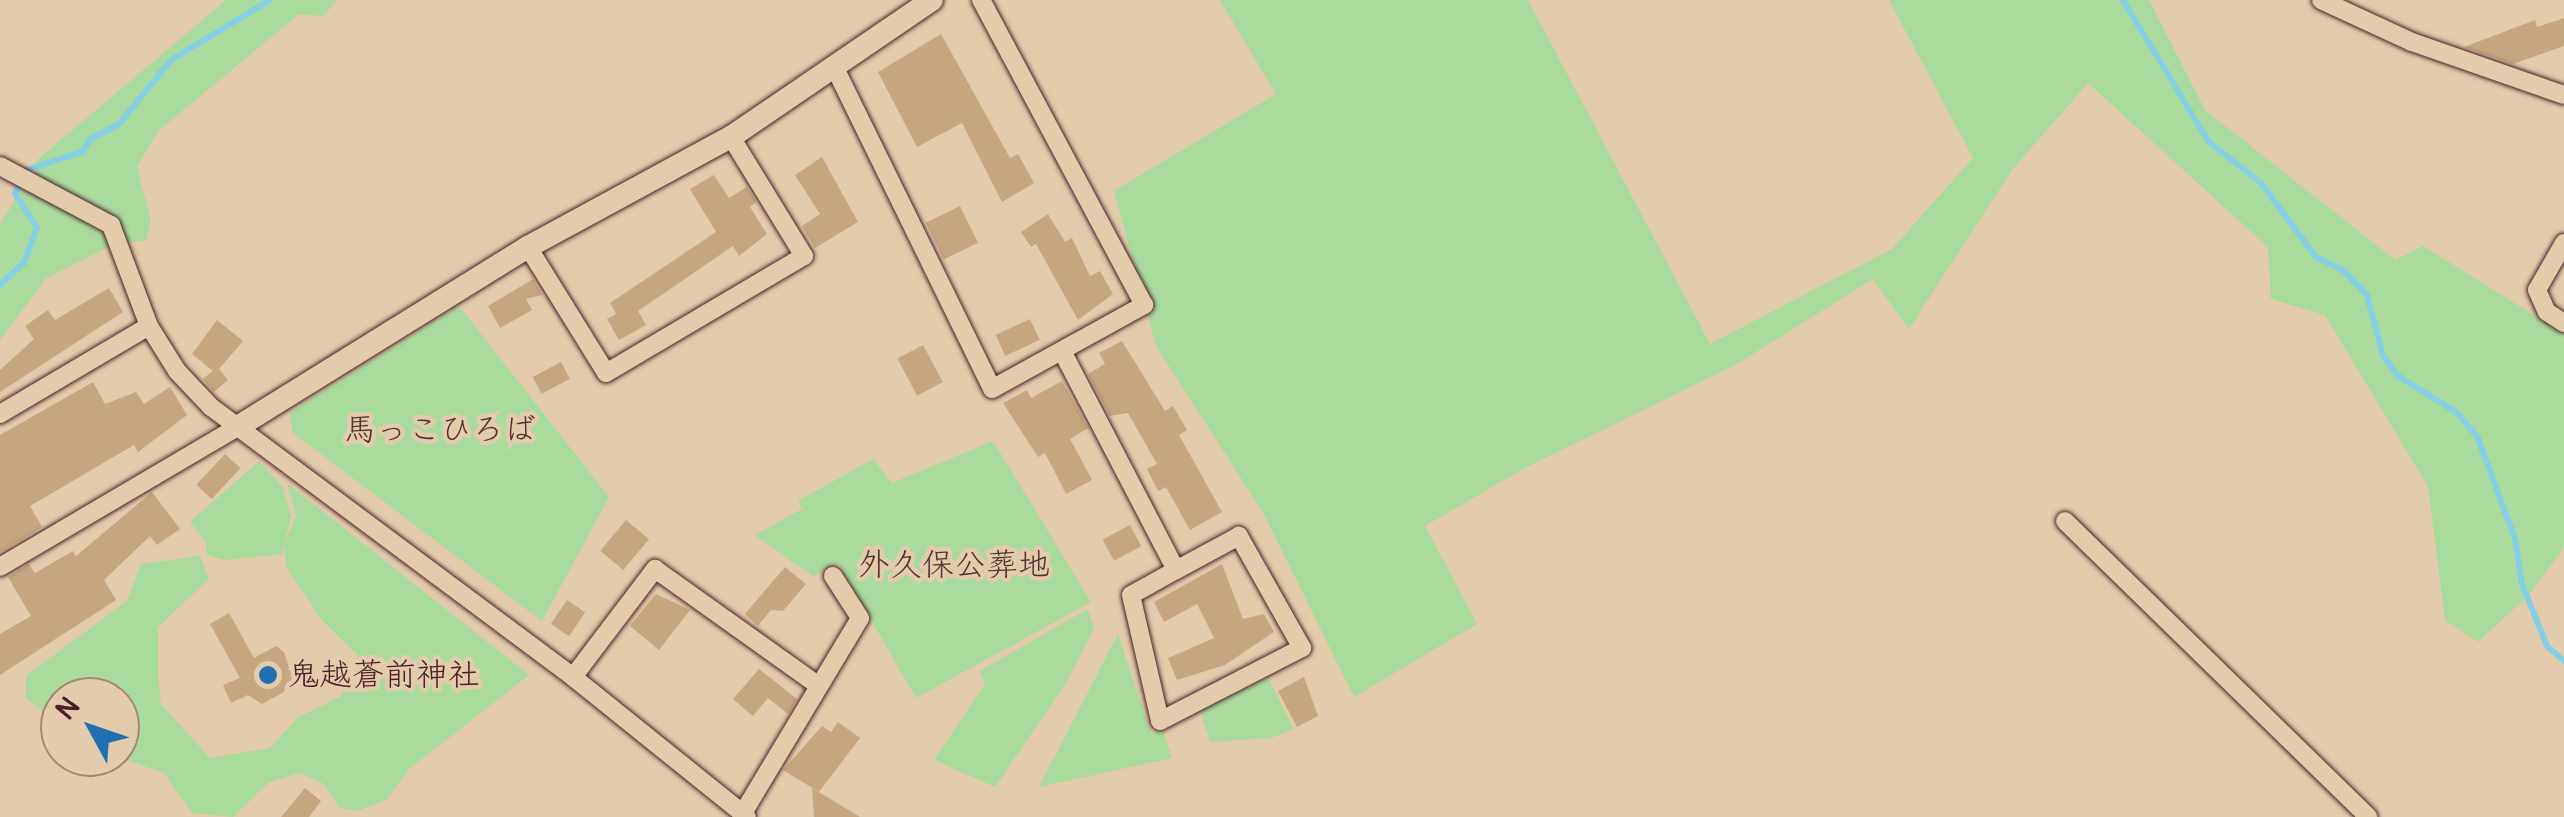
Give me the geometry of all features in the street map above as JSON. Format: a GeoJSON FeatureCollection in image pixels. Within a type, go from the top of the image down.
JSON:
{"type":"FeatureCollection","features":[{"type":"Feature","properties":{"kind":"street"},"geometry":{"type":"LineString","coordinates":[[0,568],[528,248],[731,137],[932,0]]}},
{"type":"Feature","properties":{"kind":"street"},"geometry":{"type":"LineString","coordinates":[[835,68],[992,389],[1144,305],[981,0]]}},
{"type":"Feature","properties":{"kind":"street"},"geometry":{"type":"LineString","coordinates":[[2321,0],[2412,42],[2564,96]]}},
{"type":"Feature","properties":{"kind":"street"},"geometry":{"type":"LineString","coordinates":[[528,248],[606,373],[804,256],[731,137]]}},
{"type":"Feature","properties":{"kind":"street"},"geometry":{"type":"LineString","coordinates":[[6,169],[111,225],[149,326],[177,372],[240,426],[573,677],[745,815],[860,618],[833,576]]}},
{"type":"Feature","properties":{"kind":"street"},"geometry":{"type":"LineString","coordinates":[[2564,243],[2536,290],[2547,312],[2564,322]]}},
{"type":"Feature","properties":{"kind":"street"},"geometry":{"type":"LineString","coordinates":[[0,414],[149,326]]}},
{"type":"Feature","properties":{"kind":"street"},"geometry":{"type":"LineString","coordinates":[[1062,351],[1176,570]]}},
{"type":"Feature","properties":{"kind":"street"},"geometry":{"type":"LineString","coordinates":[[2065,521],[2368,817]]}},
{"type":"Feature","properties":{"kind":"street"},"geometry":{"type":"LineString","coordinates":[[1239,536],[1302,648],[1160,720],[1131,595],[1176,570],[1239,536]]}},
{"type":"Feature","properties":{"kind":"street"},"geometry":{"type":"LineString","coordinates":[[573,677],[656,569],[819,686]]}},
{"type":"Feature","properties":{"kind":"green space"},"geometry":{"type":"Polygon","coordinates":[[[226,0],[338,0],[323,16],[299,14],[158,131],[137,167],[151,221],[146,240],[128,243],[107,216],[34,178],[36,161],[226,0]]]}},
{"type":"Feature","properties":{"kind":"green space"},"geometry":{"type":"Polygon","coordinates":[[[1220,0],[1528,0],[1710,344],[1892,249],[1973,158],[1889,0],[2149,0],[2205,110],[2395,260],[2423,246],[2564,334],[2564,547],[2529,595],[2478,642],[2445,620],[2428,486],[2325,315],[2271,299],[2268,247],[2088,83],[2012,170],[1909,329],[1873,279],[1735,365],[1523,469],[1425,526],[1477,624],[1354,697],[1264,514],[1156,346],[1114,191],[1276,94],[1220,0]]]}},
{"type":"Feature","properties":{"kind":"green space"},"geometry":{"type":"Polygon","coordinates":[[[23,188],[101,226],[110,246],[46,278],[0,340],[0,224],[23,188]]]}},
{"type":"Feature","properties":{"kind":"green space","name":"馬っこひろば"},"geometry":{"type":"Polygon","coordinates":[[[459,306],[609,497],[542,621],[293,433],[289,413],[459,306]]]}},
{"type":"Feature","properties":{"kind":"green space","name":"外久保公葬地"},"geometry":{"type":"Polygon","coordinates":[[[993,441],[1091,602],[916,698],[839,564],[813,576],[755,535],[802,509],[825,544],[798,501],[873,459],[892,483],[993,441]]]}},
{"type":"Feature","properties":{"kind":"green space"},"geometry":{"type":"Polygon","coordinates":[[[259,461],[283,487],[291,517],[282,554],[224,560],[207,555],[206,542],[190,522],[259,461]]]}},
{"type":"Feature","properties":{"kind":"green space"},"geometry":{"type":"Polygon","coordinates":[[[287,483],[529,675],[409,769],[387,799],[358,811],[340,808],[324,784],[299,773],[268,783],[233,817],[192,813],[164,773],[140,765],[140,677],[40,677],[40,709],[26,698],[26,676],[127,601],[141,564],[200,556],[209,579],[158,627],[161,704],[210,758],[270,748],[299,717],[340,697],[361,658],[322,620],[286,567],[284,545],[296,516],[287,483]]]}},
{"type":"Feature","properties":{"kind":"green space"},"geometry":{"type":"Polygon","coordinates":[[[1088,609],[1094,628],[1066,683],[995,787],[934,760],[985,684],[980,671],[1088,609]]]}},
{"type":"Feature","properties":{"kind":"green space"},"geometry":{"type":"Polygon","coordinates":[[[1118,634],[1151,734],[1163,730],[1172,758],[1039,787],[1118,634]]]}},
{"type":"Feature","properties":{"kind":"green space"},"geometry":{"type":"Polygon","coordinates":[[[1268,678],[1294,729],[1271,738],[1210,742],[1200,710],[1268,678]]]}},
{"type":"Feature","properties":{"kind":"building"},"geometry":{"type":"Polygon","coordinates":[[[2564,18],[2564,46],[2513,64],[2464,47],[2535,20],[2537,27],[2564,18]]]}},
{"type":"Feature","properties":{"kind":"building"},"geometry":{"type":"Polygon","coordinates":[[[941,34],[1010,158],[1018,154],[1034,183],[1002,202],[962,123],[917,147],[878,72],[941,34]]]}},
{"type":"Feature","properties":{"kind":"building"},"geometry":{"type":"Polygon","coordinates":[[[822,157],[858,222],[815,248],[802,226],[820,214],[795,175],[822,157]]]}},
{"type":"Feature","properties":{"kind":"building"},"geometry":{"type":"Polygon","coordinates":[[[714,175],[729,198],[747,187],[756,202],[750,207],[767,234],[739,256],[733,246],[638,311],[646,325],[619,340],[607,319],[616,314],[610,303],[716,232],[690,189],[714,175]]]}},
{"type":"Feature","properties":{"kind":"building"},"geometry":{"type":"Polygon","coordinates":[[[960,206],[978,243],[944,260],[926,223],[960,206]]]}},
{"type":"Feature","properties":{"kind":"building"},"geometry":{"type":"Polygon","coordinates":[[[1048,214],[1065,242],[1072,238],[1090,276],[1100,271],[1113,294],[1078,320],[1036,244],[1031,247],[1021,232],[1048,214]]]}},
{"type":"Feature","properties":{"kind":"building"},"geometry":{"type":"Polygon","coordinates":[[[533,279],[542,295],[526,299],[532,310],[500,328],[488,306],[533,279]]]}},
{"type":"Feature","properties":{"kind":"building"},"geometry":{"type":"Polygon","coordinates":[[[109,288],[123,312],[0,392],[0,370],[34,339],[25,326],[48,310],[55,320],[109,288]]]}},
{"type":"Feature","properties":{"kind":"building"},"geometry":{"type":"Polygon","coordinates":[[[1030,319],[1040,340],[1005,356],[996,335],[1030,319]]]}},
{"type":"Feature","properties":{"kind":"building"},"geometry":{"type":"Polygon","coordinates":[[[217,320],[243,341],[219,369],[228,380],[214,392],[203,379],[213,371],[192,354],[217,320]]]}},
{"type":"Feature","properties":{"kind":"building"},"geometry":{"type":"Polygon","coordinates":[[[1122,341],[1165,411],[1173,406],[1187,430],[1179,435],[1222,512],[1190,530],[1166,487],[1158,491],[1147,469],[1157,464],[1128,413],[1110,416],[1088,374],[1105,364],[1099,353],[1122,341]]]}},
{"type":"Feature","properties":{"kind":"building"},"geometry":{"type":"Polygon","coordinates":[[[923,345],[943,382],[917,396],[897,359],[923,345]]]}},
{"type":"Feature","properties":{"kind":"building"},"geometry":{"type":"Polygon","coordinates":[[[561,362],[570,379],[542,394],[533,377],[561,362]]]}},
{"type":"Feature","properties":{"kind":"building"},"geometry":{"type":"Polygon","coordinates":[[[1062,381],[1088,428],[1070,439],[1092,480],[1066,494],[1045,453],[1038,457],[1003,403],[1027,390],[1031,398],[1062,381]]]}},
{"type":"Feature","properties":{"kind":"building"},"geometry":{"type":"Polygon","coordinates":[[[93,382],[105,404],[136,392],[144,404],[170,387],[187,415],[138,452],[134,445],[30,506],[42,527],[0,552],[0,435],[93,382]]]}},
{"type":"Feature","properties":{"kind":"building"},"geometry":{"type":"Polygon","coordinates":[[[225,454],[240,468],[212,499],[196,485],[225,454]]]}},
{"type":"Feature","properties":{"kind":"building"},"geometry":{"type":"Polygon","coordinates":[[[152,492],[180,529],[157,545],[150,536],[104,580],[116,600],[0,675],[0,634],[31,616],[8,577],[29,564],[35,573],[73,551],[76,556],[152,492]]]}},
{"type":"Feature","properties":{"kind":"building"},"geometry":{"type":"Polygon","coordinates":[[[626,520],[649,539],[623,570],[600,551],[626,520]]]}},
{"type":"Feature","properties":{"kind":"building"},"geometry":{"type":"Polygon","coordinates":[[[1130,525],[1141,546],[1114,561],[1103,540],[1130,525]]]}},
{"type":"Feature","properties":{"kind":"building"},"geometry":{"type":"Polygon","coordinates":[[[1222,564],[1243,619],[1264,614],[1274,632],[1225,665],[1177,680],[1168,658],[1214,638],[1197,604],[1164,622],[1154,602],[1222,564]]]}},
{"type":"Feature","properties":{"kind":"building"},"geometry":{"type":"Polygon","coordinates":[[[785,567],[806,584],[783,611],[771,610],[758,626],[745,614],[785,567]]]}},
{"type":"Feature","properties":{"kind":"building"},"geometry":{"type":"Polygon","coordinates":[[[656,594],[690,610],[659,650],[630,626],[656,594]]]}},
{"type":"Feature","properties":{"kind":"building"},"geometry":{"type":"Polygon","coordinates":[[[567,600],[585,612],[569,636],[551,624],[567,600]]]}},
{"type":"Feature","properties":{"kind":"building","name":"鬼越蒼前神社"},"geometry":{"type":"Polygon","coordinates":[[[229,613],[254,658],[276,646],[284,652],[295,686],[262,704],[248,695],[231,703],[223,685],[240,678],[210,624],[229,613]]]}},
{"type":"Feature","properties":{"kind":"building"},"geometry":{"type":"Polygon","coordinates":[[[759,669],[797,699],[788,714],[768,698],[753,716],[733,699],[759,669]]]}},
{"type":"Feature","properties":{"kind":"building"},"geometry":{"type":"Polygon","coordinates":[[[1304,677],[1318,716],[1297,727],[1278,691],[1304,677]]]}},
{"type":"Feature","properties":{"kind":"building"},"geometry":{"type":"Polygon","coordinates":[[[838,722],[860,738],[819,792],[783,770],[822,726],[831,732],[838,722]]]}},
{"type":"Feature","properties":{"kind":"building"},"geometry":{"type":"Polygon","coordinates":[[[305,788],[321,801],[309,817],[281,817],[305,788]]]}},
{"type":"Feature","properties":{"kind":"building"},"geometry":{"type":"Polygon","coordinates":[[[812,788],[860,817],[814,817],[812,788]]]}},
{"type":"Feature","properties":{"kind":"waterway"},"geometry":{"type":"LineString","coordinates":[[0,285],[24,263],[37,228],[15,193],[26,170],[82,152],[90,139],[119,124],[171,60],[270,0]]}},
{"type":"Feature","properties":{"kind":"waterway"},"geometry":{"type":"LineString","coordinates":[[2123,0],[2208,141],[2261,183],[2316,257],[2343,270],[2367,295],[2383,355],[2398,376],[2456,412],[2477,436],[2515,539],[2522,584],[2547,646],[2564,661]]}},
{"type":"Feature","properties":{"kind":"place","name":"鬼越蒼前神社"},"geometry":{"type":"Point","coordinates":[268,675]}}]}
